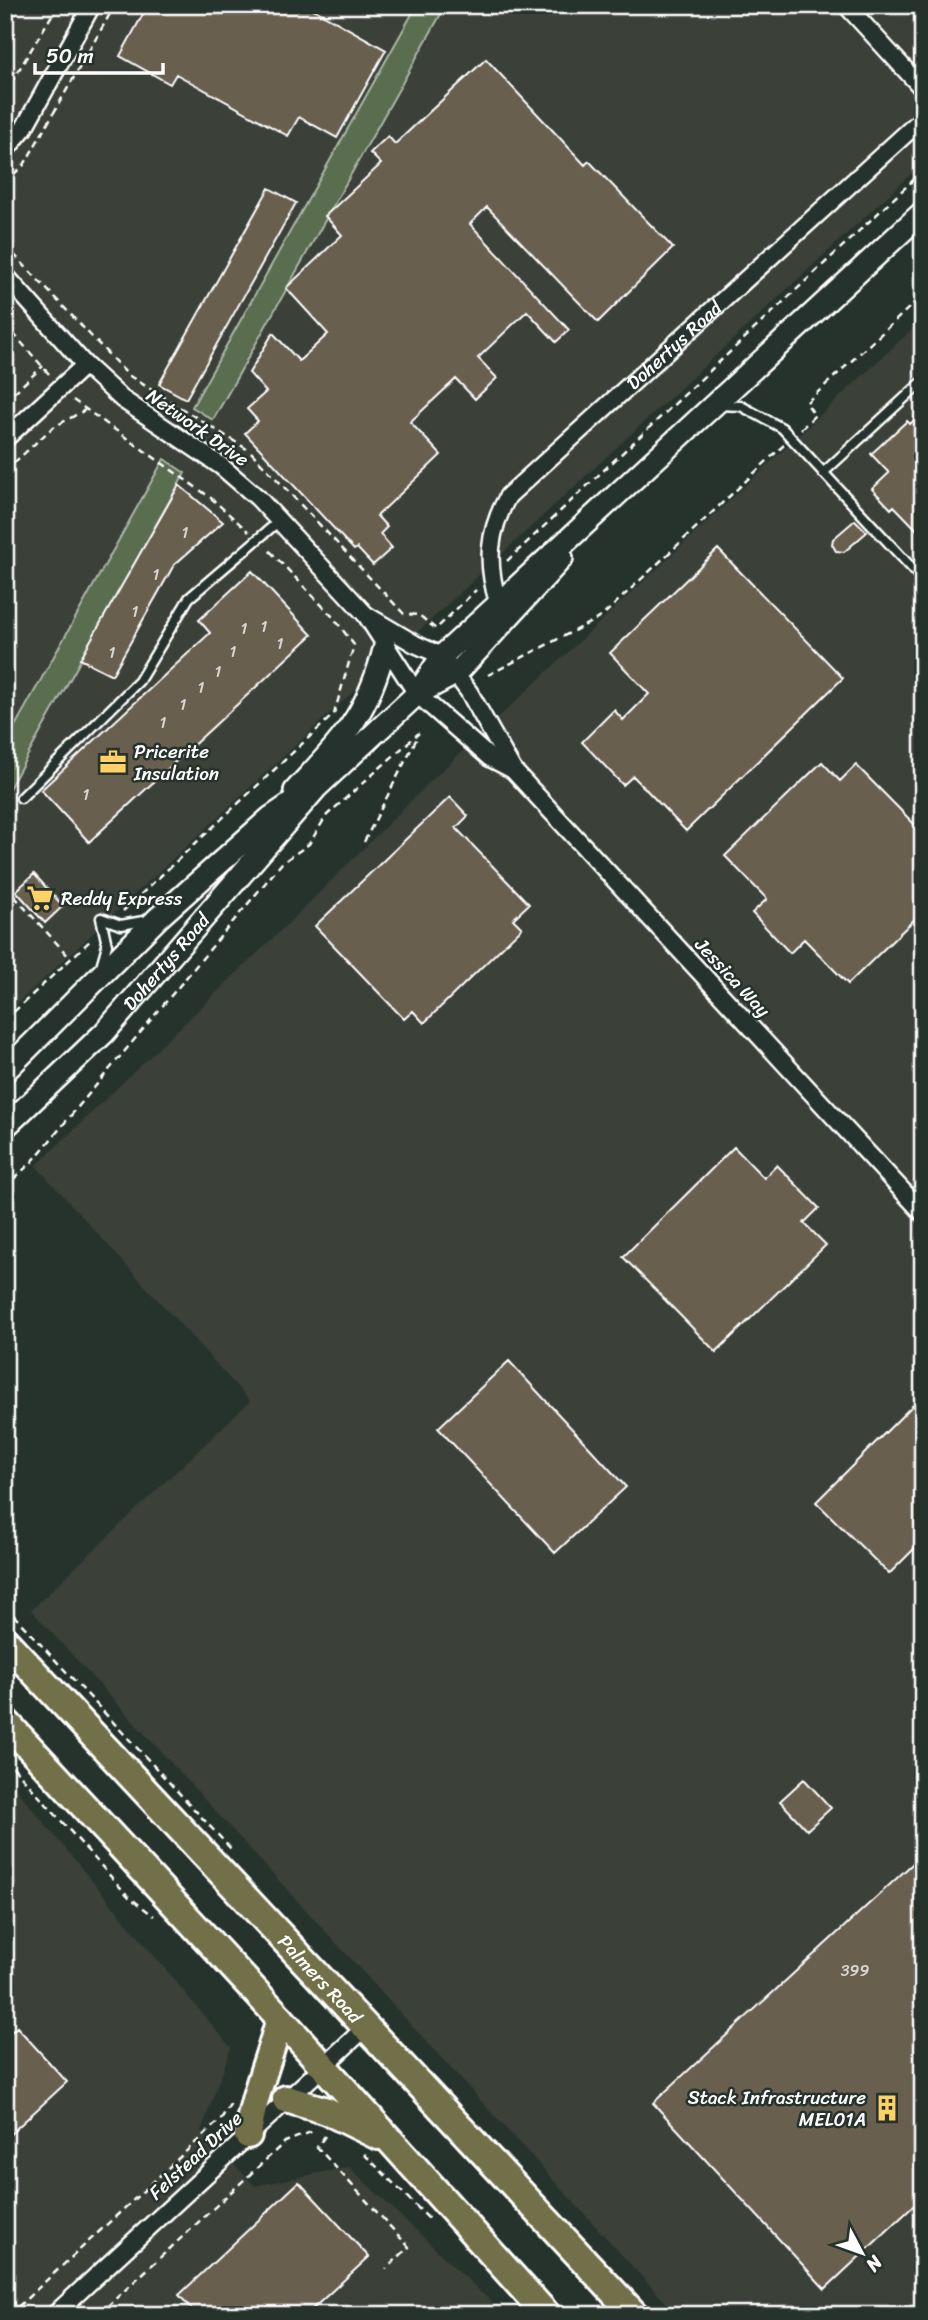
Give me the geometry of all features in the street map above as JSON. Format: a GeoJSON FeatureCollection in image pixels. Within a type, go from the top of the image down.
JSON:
{"type":"FeatureCollection","features":[{"type":"Feature","properties":{"kind":"highway","name":"Palmers Road"},"geometry":{"type":"LineString","coordinates":[[5,1641],[635,2315]]}},
{"type":"Feature","properties":{"kind":"highway"},"geometry":{"type":"LineString","coordinates":[[5,1721],[323,2065],[547,2315]]}},
{"type":"Feature","properties":{"kind":"highway"},"geometry":{"type":"LineString","coordinates":[[248,2135],[252,2104],[271,2054],[280,2018]]}},
{"type":"Feature","properties":{"kind":"highway"},"geometry":{"type":"LineString","coordinates":[[286,2099],[327,2111],[393,2143]]}},
{"type":"Feature","properties":{"kind":"main road","name":"Dohertys Road"},"geometry":{"type":"LineString","coordinates":[[5,1128],[104,1033],[317,787],[417,694],[442,656],[923,212]]}},
{"type":"Feature","properties":{"kind":"main road","name":"Dohertys Road"},"geometry":{"type":"LineString","coordinates":[[417,694],[457,673],[531,594],[598,514]]}},
{"type":"Feature","properties":{"kind":"main road"},"geometry":{"type":"LineString","coordinates":[[270,818],[353,727],[375,685],[385,646]]}},
{"type":"Feature","properties":{"kind":"main road","name":"Dohertys Road"},"geometry":{"type":"LineString","coordinates":[[5,1071],[158,918],[270,818],[317,787]]}},
{"type":"Feature","properties":{"kind":"street"},"geometry":{"type":"LineString","coordinates":[[5,151],[24,128],[92,5]]}},
{"type":"Feature","properties":{"kind":"street"},"geometry":{"type":"LineString","coordinates":[[846,5],[923,89]]}},
{"type":"Feature","properties":{"kind":"street","name":"Dohertys Road"},"geometry":{"type":"LineString","coordinates":[[498,602],[491,577],[488,549],[500,510],[508,496],[923,118]]}},
{"type":"Feature","properties":{"kind":"street","name":"Network Drive"},"geometry":{"type":"LineString","coordinates":[[5,275],[85,365],[122,399],[222,466],[279,521],[366,615],[417,694]]}},
{"type":"Feature","properties":{"kind":"street"},"geometry":{"type":"LineString","coordinates":[[5,439],[85,365]]}},
{"type":"Feature","properties":{"kind":"street","name":"Network Drive"},"geometry":{"type":"LineString","coordinates":[[366,615],[415,644],[442,656]]}},
{"type":"Feature","properties":{"kind":"street","name":"Jessica Way"},"geometry":{"type":"LineString","coordinates":[[442,656],[457,673],[513,770],[923,1213]]}},
{"type":"Feature","properties":{"kind":"street","name":"Jessica Way"},"geometry":{"type":"LineString","coordinates":[[417,694],[490,758],[513,770]]}},
{"type":"Feature","properties":{"kind":"street","name":"Felstead Drive"},"geometry":{"type":"LineString","coordinates":[[54,2315],[366,2027]]}},
{"type":"Feature","properties":{"kind":"lane"},"geometry":{"type":"LineString","coordinates":[[823,473],[923,381]]}},
{"type":"Feature","properties":{"kind":"lane"},"geometry":{"type":"LineString","coordinates":[[715,405],[741,406],[766,417],[791,439],[923,580]]}},
{"type":"Feature","properties":{"kind":"lane"},"geometry":{"type":"LineString","coordinates":[[21,798],[139,681],[189,598],[279,521]]}},
{"type":"Feature","properties":{"kind":"lane"},"geometry":{"type":"LineString","coordinates":[[97,979],[107,945],[107,925],[158,918]]}},
{"type":"Feature","properties":{"kind":"path"},"geometry":{"type":"LineString","coordinates":[[5,93],[58,5]]}},
{"type":"Feature","properties":{"kind":"path"},"geometry":{"type":"LineString","coordinates":[[5,182],[24,164],[115,5]]}},
{"type":"Feature","properties":{"kind":"path"},"geometry":{"type":"LineString","coordinates":[[5,245],[128,375],[250,451],[404,614],[419,615],[436,629],[923,171]]}},
{"type":"Feature","properties":{"kind":"path"},"geometry":{"type":"LineString","coordinates":[[488,675],[601,617],[815,415],[806,403],[923,295]]}},
{"type":"Feature","properties":{"kind":"path"},"geometry":{"type":"LineString","coordinates":[[5,324],[60,388],[85,410],[211,498],[258,539],[333,617],[354,645],[334,714],[5,1020]]}},
{"type":"Feature","properties":{"kind":"path"},"geometry":{"type":"LineString","coordinates":[[5,401],[43,366]]}},
{"type":"Feature","properties":{"kind":"path"},"geometry":{"type":"LineString","coordinates":[[5,471],[52,428],[85,410]]}},
{"type":"Feature","properties":{"kind":"path"},"geometry":{"type":"LineString","coordinates":[[5,1187],[32,1162],[282,863],[309,844],[327,815],[419,733],[364,842]]}},
{"type":"Feature","properties":{"kind":"path"},"geometry":{"type":"LineString","coordinates":[[14,895],[71,959]]}},
{"type":"Feature","properties":{"kind":"path"},"geometry":{"type":"LineString","coordinates":[[5,1758],[129,1897],[162,1921]]}},
{"type":"Feature","properties":{"kind":"path"},"geometry":{"type":"LineString","coordinates":[[9,2315],[221,2119]]}},
{"type":"Feature","properties":{"kind":"path"},"geometry":{"type":"LineString","coordinates":[[99,2315],[285,2142],[326,2126]]}},
{"type":"Feature","properties":{"kind":"path"},"geometry":{"type":"LineString","coordinates":[[335,2138],[325,2135],[317,2147],[409,2247],[386,2269]]}},
{"type":"Feature","properties":{"kind":"path"},"geometry":{"type":"LineString","coordinates":[[364,2154],[440,2230]]}},
{"type":"Feature","properties":{"kind":"shaded area"},"geometry":{"type":"Polygon","coordinates":[[[5,5],[923,5],[923,163],[5,1015],[5,5]]]}},
{"type":"Feature","properties":{"kind":"shaded area"},"geometry":{"type":"Polygon","coordinates":[[[923,319],[923,2315],[677,2315],[31,1610],[250,1401],[36,1166],[299,913],[435,777],[923,319]]]}},
{"type":"Feature","properties":{"kind":"shaded area"},"geometry":{"type":"Polygon","coordinates":[[[5,1776],[231,2048],[201,2131],[255,2186],[349,2167],[505,2315],[5,2315],[5,1776]]]}},
{"type":"Feature","properties":{"kind":"green space"},"geometry":{"type":"Polygon","coordinates":[[[417,5],[446,5],[213,420],[192,407],[417,5]]]}},
{"type":"Feature","properties":{"kind":"green space"},"geometry":{"type":"Polygon","coordinates":[[[164,459],[185,473],[5,796],[5,744],[164,459]]]}},
{"type":"Feature","properties":{"kind":"building"},"geometry":{"type":"Polygon","coordinates":[[[148,5],[306,5],[386,50],[337,138],[299,117],[288,136],[176,74],[170,84],[120,56],[148,5]]]}},
{"type":"Feature","properties":{"kind":"building"},"geometry":{"type":"Polygon","coordinates":[[[486,59],[585,165],[589,161],[673,248],[598,322],[487,207],[470,224],[569,330],[556,342],[527,311],[478,358],[497,378],[475,399],[456,379],[410,422],[441,455],[377,516],[387,527],[380,534],[392,548],[373,565],[357,548],[354,550],[245,433],[258,421],[247,409],[266,392],[249,373],[273,333],[299,361],[328,334],[286,288],[342,235],[325,216],[381,164],[370,153],[388,136],[395,144],[486,59]]]}},
{"type":"Feature","properties":{"kind":"building"},"geometry":{"type":"Polygon","coordinates":[[[269,188],[296,203],[186,399],[159,384],[269,188]]]}},
{"type":"Feature","properties":{"kind":"building"},"geometry":{"type":"Polygon","coordinates":[[[923,412],[923,536],[894,506],[891,509],[872,489],[889,473],[871,454],[907,421],[910,424],[923,412]]]}},
{"type":"Feature","properties":{"kind":"building"},"geometry":{"type":"Polygon","coordinates":[[[179,485],[223,522],[174,565],[112,675],[80,659],[179,485]]]}},
{"type":"Feature","properties":{"kind":"building"},"geometry":{"type":"Polygon","coordinates":[[[855,520],[867,532],[844,552],[836,551],[832,544],[833,539],[855,520]]]}},
{"type":"Feature","properties":{"kind":"building"},"geometry":{"type":"Polygon","coordinates":[[[718,549],[843,678],[686,831],[633,776],[623,785],[582,742],[614,710],[623,720],[649,694],[610,653],[718,549]]]}},
{"type":"Feature","properties":{"kind":"building"},"geometry":{"type":"Polygon","coordinates":[[[252,571],[312,635],[89,842],[41,790],[210,633],[199,620],[252,571]]]}},
{"type":"Feature","properties":{"kind":"building"},"geometry":{"type":"Polygon","coordinates":[[[822,762],[840,781],[856,765],[923,833],[923,911],[848,984],[804,939],[790,953],[752,913],[767,899],[725,856],[822,762]]]}},
{"type":"Feature","properties":{"kind":"building"},"geometry":{"type":"Polygon","coordinates":[[[450,797],[468,816],[456,828],[529,904],[513,919],[522,928],[424,1023],[413,1011],[404,1019],[315,926],[450,797]]]}},
{"type":"Feature","properties":{"kind":"building","name":"Reddy Express"},"geometry":{"type":"Polygon","coordinates":[[[34,874],[63,906],[45,923],[16,891],[34,874]]]}},
{"type":"Feature","properties":{"kind":"building"},"geometry":{"type":"Polygon","coordinates":[[[734,1147],[764,1178],[777,1165],[819,1208],[804,1223],[826,1245],[716,1352],[623,1257],[734,1147]]]}},
{"type":"Feature","properties":{"kind":"building"},"geometry":{"type":"Polygon","coordinates":[[[509,1361],[626,1487],[555,1553],[438,1428],[509,1361]]]}},
{"type":"Feature","properties":{"kind":"building"},"geometry":{"type":"Polygon","coordinates":[[[923,1395],[923,1540],[889,1574],[816,1502],[923,1395]]]}},
{"type":"Feature","properties":{"kind":"building"},"geometry":{"type":"Polygon","coordinates":[[[804,1779],[831,1808],[807,1830],[780,1801],[804,1779]]]}},
{"type":"Feature","properties":{"kind":"building"},"geometry":{"type":"Polygon","coordinates":[[[923,1854],[923,2197],[825,2289],[653,2103],[923,1854]]]}},
{"type":"Feature","properties":{"kind":"building"},"geometry":{"type":"Polygon","coordinates":[[[17,2027],[67,2082],[5,2139],[5,2037],[17,2027]]]}},
{"type":"Feature","properties":{"kind":"building"},"geometry":{"type":"Polygon","coordinates":[[[299,2182],[369,2257],[306,2315],[197,2315],[179,2295],[299,2182]]]}},
{"type":"Feature","properties":{"kind":"place","name":"Pricerite Insulation"},"geometry":{"type":"Point","coordinates":[113,762]}},
{"type":"Feature","properties":{"kind":"place","name":"Reddy Express"},"geometry":{"type":"Point","coordinates":[40,898]}},
{"type":"Feature","properties":{"kind":"place","name":"Stack Infrastructure MEL01A"},"geometry":{"type":"Point","coordinates":[887,2108]}}]}
